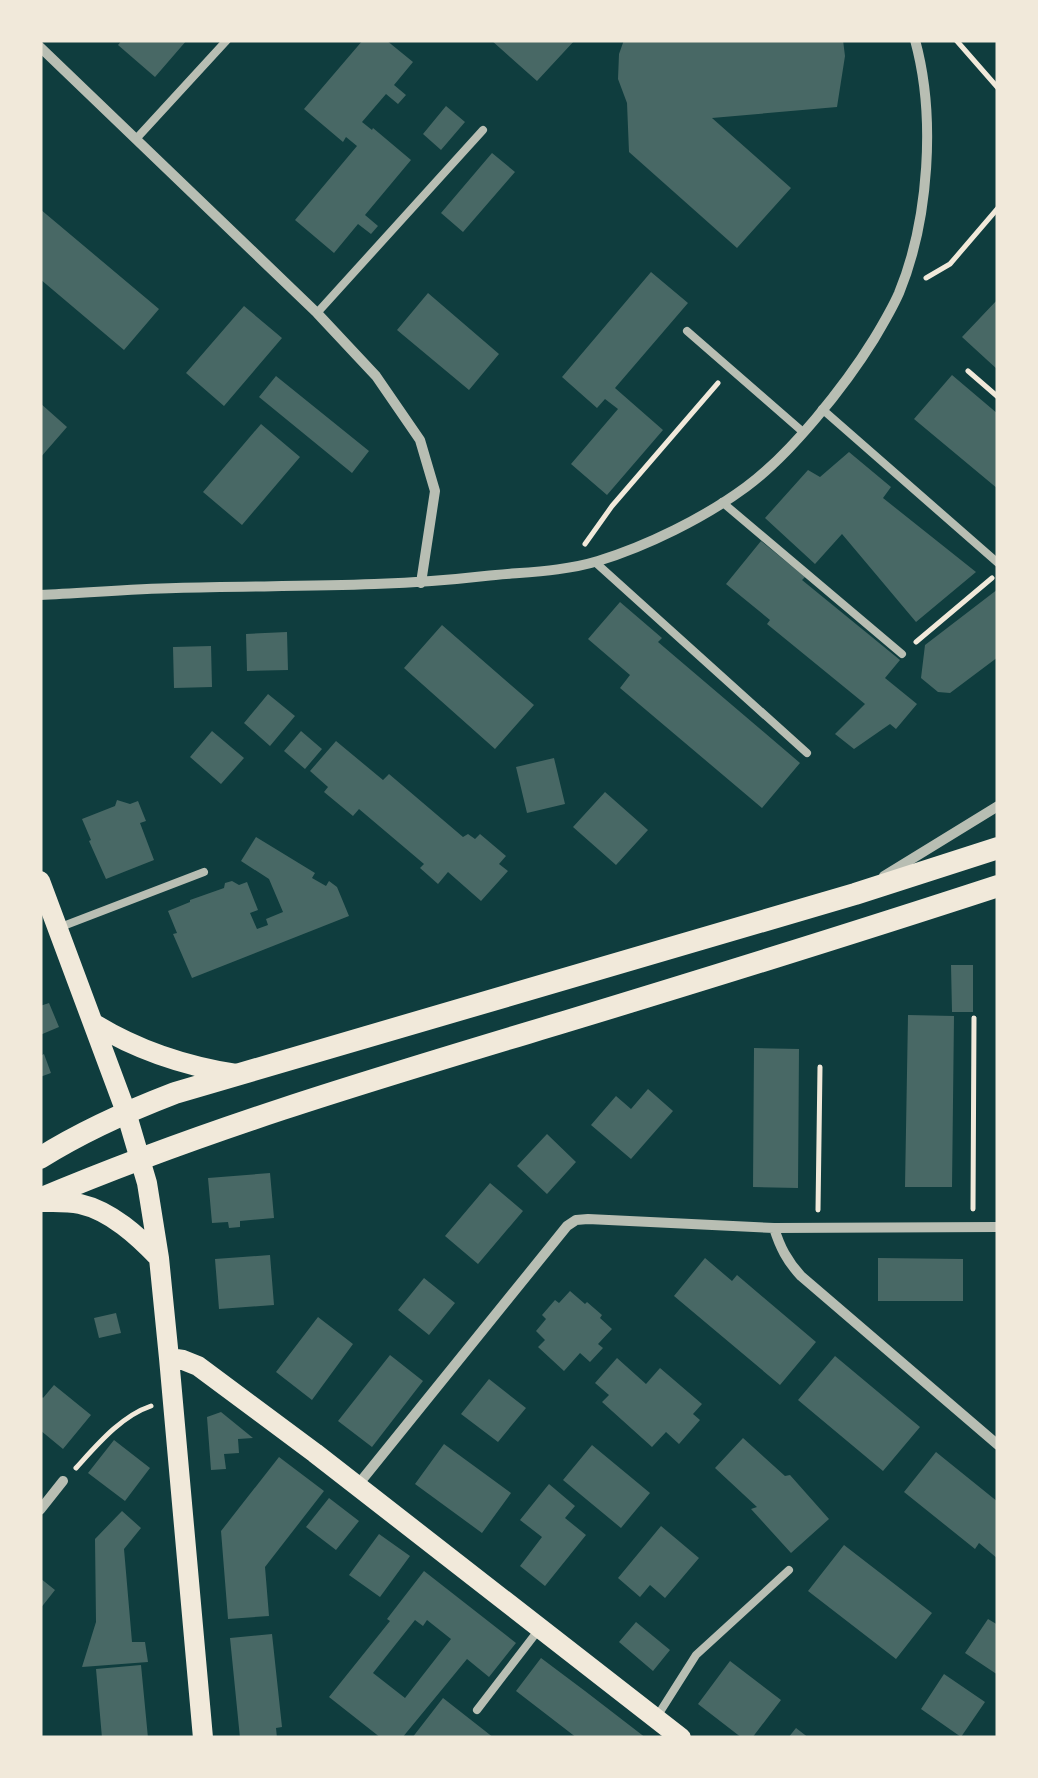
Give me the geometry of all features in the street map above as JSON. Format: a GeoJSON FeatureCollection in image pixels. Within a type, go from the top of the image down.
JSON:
{"type":"FeatureCollection","features":[{"type":"Feature","properties":{"kind":"main road"},"geometry":{"type":"LineString","coordinates":[[40,1158],[74,1137],[175,1093],[855,894],[998,848]]}},
{"type":"Feature","properties":{"kind":"main road"},"geometry":{"type":"LineString","coordinates":[[40,880],[126,1112],[147,1183],[170,1358],[203,1738]]}},
{"type":"Feature","properties":{"kind":"main road"},"geometry":{"type":"LineString","coordinates":[[40,1200],[346,1088],[998,886]]}},
{"type":"Feature","properties":{"kind":"main road"},"geometry":{"type":"LineString","coordinates":[[93,1024],[164,1058],[240,1074]]}},
{"type":"Feature","properties":{"kind":"main road"},"geometry":{"type":"LineString","coordinates":[[40,1200],[99,1210],[159,1258]]}},
{"type":"Feature","properties":{"kind":"main road"},"geometry":{"type":"LineString","coordinates":[[170,1358],[198,1366],[681,1738]]}},
{"type":"Feature","properties":{"kind":"street"},"geometry":{"type":"LineString","coordinates":[[40,596],[174,588],[421,584],[570,567],[654,541],[722,502],[755,479],[822,410],[865,353],[899,294],[915,240],[924,185],[926,105],[915,40]]}},
{"type":"Feature","properties":{"kind":"street"},"geometry":{"type":"LineString","coordinates":[[40,47],[317,313],[376,376],[420,440],[434,491],[421,584]]}},
{"type":"Feature","properties":{"kind":"street"},"geometry":{"type":"LineString","coordinates":[[855,894],[998,806]]}},
{"type":"Feature","properties":{"kind":"street"},"geometry":{"type":"LineString","coordinates":[[357,1486],[567,1226],[576,1220],[774,1228],[998,1227]]}},
{"type":"Feature","properties":{"kind":"street"},"geometry":{"type":"LineString","coordinates":[[774,1228],[788,1262],[800,1276],[998,1445]]}},
{"type":"Feature","properties":{"kind":"street"},"geometry":{"type":"LineString","coordinates":[[40,1510],[63,1481]]}},
{"type":"Feature","properties":{"kind":"lane"},"geometry":{"type":"LineString","coordinates":[[136,139],[227,40]]}},
{"type":"Feature","properties":{"kind":"lane"},"geometry":{"type":"LineString","coordinates":[[317,313],[483,130]]}},
{"type":"Feature","properties":{"kind":"lane"},"geometry":{"type":"LineString","coordinates":[[686,331],[802,432]]}},
{"type":"Feature","properties":{"kind":"lane"},"geometry":{"type":"LineString","coordinates":[[822,410],[998,563]]}},
{"type":"Feature","properties":{"kind":"lane"},"geometry":{"type":"LineString","coordinates":[[722,502],[902,654]]}},
{"type":"Feature","properties":{"kind":"lane"},"geometry":{"type":"LineString","coordinates":[[594,562],[807,753]]}},
{"type":"Feature","properties":{"kind":"lane"},"geometry":{"type":"LineString","coordinates":[[58,928],[204,872]]}},
{"type":"Feature","properties":{"kind":"lane"},"geometry":{"type":"LineString","coordinates":[[656,1718],[696,1655],[789,1570]]}},
{"type":"Feature","properties":{"kind":"lane"},"geometry":{"type":"LineString","coordinates":[[477,1710],[540,1628]]}},
{"type":"Feature","properties":{"kind":"path"},"geometry":{"type":"LineString","coordinates":[[956,40],[998,88]]}},
{"type":"Feature","properties":{"kind":"path"},"geometry":{"type":"LineString","coordinates":[[899,294],[950,264],[998,208]]}},
{"type":"Feature","properties":{"kind":"path"},"geometry":{"type":"LineString","coordinates":[[570,567],[612,506],[730,368]]}},
{"type":"Feature","properties":{"kind":"path"},"geometry":{"type":"LineString","coordinates":[[968,371],[998,397]]}},
{"type":"Feature","properties":{"kind":"path"},"geometry":{"type":"LineString","coordinates":[[902,654],[998,573]]}},
{"type":"Feature","properties":{"kind":"path"},"geometry":{"type":"LineString","coordinates":[[972,1227],[974,1018]]}},
{"type":"Feature","properties":{"kind":"path"},"geometry":{"type":"LineString","coordinates":[[818,1228],[820,1067]]}},
{"type":"Feature","properties":{"kind":"path"},"geometry":{"type":"LineString","coordinates":[[63,1481],[136,1411],[172,1399]]}},
{"type":"Feature","properties":{"kind":"building"},"geometry":{"type":"Polygon","coordinates":[[[122,40],[187,40],[155,77],[118,45],[122,40]]]}},
{"type":"Feature","properties":{"kind":"building"},"geometry":{"type":"Polygon","coordinates":[[[363,40],[386,40],[413,62],[394,85],[406,95],[398,104],[386,94],[362,122],[411,160],[365,215],[378,226],[371,234],[358,224],[334,253],[295,220],[357,146],[346,137],[343,142],[304,109],[363,40]]]}},
{"type":"Feature","properties":{"kind":"building"},"geometry":{"type":"Polygon","coordinates":[[[491,40],[575,40],[537,81],[491,40]]]}},
{"type":"Feature","properties":{"kind":"building"},"geometry":{"type":"Polygon","coordinates":[[[624,40],[843,40],[845,56],[837,107],[712,118],[791,188],[737,248],[629,152],[627,103],[618,79],[624,40]]]}},
{"type":"Feature","properties":{"kind":"building"},"geometry":{"type":"Polygon","coordinates":[[[446,106],[465,122],[441,150],[423,134],[446,106]]]}},
{"type":"Feature","properties":{"kind":"building"},"geometry":{"type":"Polygon","coordinates":[[[492,153],[515,172],[463,232],[441,213],[492,153]]]}},
{"type":"Feature","properties":{"kind":"building"},"geometry":{"type":"Polygon","coordinates":[[[40,209],[159,309],[124,350],[40,279],[40,209]]]}},
{"type":"Feature","properties":{"kind":"building"},"geometry":{"type":"Polygon","coordinates":[[[651,272],[688,303],[615,388],[663,430],[607,495],[571,464],[618,409],[605,399],[597,408],[562,377],[651,272]]]}},
{"type":"Feature","properties":{"kind":"building"},"geometry":{"type":"Polygon","coordinates":[[[428,293],[499,354],[469,390],[397,330],[428,293]]]}},
{"type":"Feature","properties":{"kind":"building"},"geometry":{"type":"Polygon","coordinates":[[[998,299],[998,370],[962,337],[998,299]]]}},
{"type":"Feature","properties":{"kind":"building"},"geometry":{"type":"Polygon","coordinates":[[[244,306],[282,338],[224,406],[186,373],[244,306]]]}},
{"type":"Feature","properties":{"kind":"building"},"geometry":{"type":"Polygon","coordinates":[[[952,375],[998,414],[998,489],[914,419],[952,375]]]}},
{"type":"Feature","properties":{"kind":"building"},"geometry":{"type":"Polygon","coordinates":[[[276,376],[369,451],[352,473],[259,397],[276,376]]]}},
{"type":"Feature","properties":{"kind":"building"},"geometry":{"type":"Polygon","coordinates":[[[40,403],[67,427],[40,458],[40,403]]]}},
{"type":"Feature","properties":{"kind":"building"},"geometry":{"type":"Polygon","coordinates":[[[261,424],[300,457],[242,525],[203,492],[261,424]]]}},
{"type":"Feature","properties":{"kind":"building"},"geometry":{"type":"Polygon","coordinates":[[[849,452],[891,487],[883,498],[976,572],[916,622],[842,534],[815,564],[765,518],[808,470],[820,477],[849,452]]]}},
{"type":"Feature","properties":{"kind":"building"},"geometry":{"type":"Polygon","coordinates":[[[761,541],[900,660],[885,678],[917,704],[896,729],[890,724],[854,749],[835,734],[865,704],[767,624],[770,620],[726,584],[761,541]]]}},
{"type":"Feature","properties":{"kind":"building"},"geometry":{"type":"Polygon","coordinates":[[[998,589],[998,657],[950,693],[938,692],[921,678],[925,645],[998,589]]]}},
{"type":"Feature","properties":{"kind":"building"},"geometry":{"type":"Polygon","coordinates":[[[620,602],[662,638],[658,642],[800,763],[762,808],[620,688],[630,675],[588,639],[620,602]]]}},
{"type":"Feature","properties":{"kind":"building"},"geometry":{"type":"Polygon","coordinates":[[[442,625],[534,705],[495,749],[404,668],[442,625]]]}},
{"type":"Feature","properties":{"kind":"building"},"geometry":{"type":"Polygon","coordinates":[[[287,632],[288,670],[247,671],[246,634],[287,632]]]}},
{"type":"Feature","properties":{"kind":"building"},"geometry":{"type":"Polygon","coordinates":[[[211,646],[212,687],[174,688],[173,647],[211,646]]]}},
{"type":"Feature","properties":{"kind":"building"},"geometry":{"type":"Polygon","coordinates":[[[268,694],[295,716],[270,746],[244,723],[268,694]]]}},
{"type":"Feature","properties":{"kind":"building"},"geometry":{"type":"Polygon","coordinates":[[[212,731],[244,758],[221,784],[190,757],[212,731]]]}},
{"type":"Feature","properties":{"kind":"building"},"geometry":{"type":"Polygon","coordinates":[[[301,731],[322,749],[305,769],[284,751],[301,731]]]}},
{"type":"Feature","properties":{"kind":"building"},"geometry":{"type":"Polygon","coordinates":[[[336,741],[383,780],[389,774],[463,837],[468,834],[475,839],[480,834],[506,856],[499,864],[508,871],[481,901],[448,872],[438,884],[420,868],[424,864],[359,809],[353,816],[324,792],[328,787],[310,771],[336,741]]]}},
{"type":"Feature","properties":{"kind":"building"},"geometry":{"type":"Polygon","coordinates":[[[554,758],[565,804],[527,813],[516,767],[554,758]]]}},
{"type":"Feature","properties":{"kind":"building"},"geometry":{"type":"Polygon","coordinates":[[[605,792],[648,830],[616,865],[573,827],[605,792]]]}},
{"type":"Feature","properties":{"kind":"building"},"geometry":{"type":"Polygon","coordinates":[[[117,800],[130,804],[138,801],[146,821],[140,823],[154,860],[106,879],[82,819],[115,806],[117,800]]]}},
{"type":"Feature","properties":{"kind":"building"},"geometry":{"type":"Polygon","coordinates":[[[256,837],[315,873],[312,878],[337,887],[349,916],[192,978],[173,934],[177,933],[168,911],[232,881],[239,885],[247,882],[258,910],[250,913],[257,929],[268,925],[266,919],[283,912],[269,879],[241,861],[256,837]]]}},
{"type":"Feature","properties":{"kind":"building"},"geometry":{"type":"Polygon","coordinates":[[[951,965],[973,965],[973,1012],[952,1012],[951,965]]]}},
{"type":"Feature","properties":{"kind":"building"},"geometry":{"type":"Polygon","coordinates":[[[49,1003],[59,1027],[40,1035],[40,1006],[49,1003]]]}},
{"type":"Feature","properties":{"kind":"building"},"geometry":{"type":"Polygon","coordinates":[[[908,1015],[954,1016],[952,1187],[905,1187],[908,1015]]]}},
{"type":"Feature","properties":{"kind":"building"},"geometry":{"type":"Polygon","coordinates":[[[754,1048],[799,1049],[798,1188],[753,1187],[754,1048]]]}},
{"type":"Feature","properties":{"kind":"building"},"geometry":{"type":"Polygon","coordinates":[[[44,1054],[51,1073],[40,1077],[40,1056],[44,1054]]]}},
{"type":"Feature","properties":{"kind":"building"},"geometry":{"type":"Polygon","coordinates":[[[648,1089],[673,1111],[631,1159],[591,1125],[616,1096],[631,1109],[648,1089]]]}},
{"type":"Feature","properties":{"kind":"building"},"geometry":{"type":"Polygon","coordinates":[[[547,1134],[576,1162],[547,1194],[517,1166],[547,1134]]]}},
{"type":"Feature","properties":{"kind":"building"},"geometry":{"type":"Polygon","coordinates":[[[270,1173],[274,1218],[240,1221],[240,1227],[229,1228],[228,1222],[212,1223],[208,1178],[270,1173]]]}},
{"type":"Feature","properties":{"kind":"building"},"geometry":{"type":"Polygon","coordinates":[[[490,1183],[523,1211],[478,1264],[445,1236],[490,1183]]]}},
{"type":"Feature","properties":{"kind":"building"},"geometry":{"type":"Polygon","coordinates":[[[270,1255],[274,1305],[219,1309],[215,1259],[270,1255]]]}},
{"type":"Feature","properties":{"kind":"building"},"geometry":{"type":"Polygon","coordinates":[[[705,1258],[732,1281],[737,1275],[816,1342],[780,1385],[674,1296],[705,1258]]]}},
{"type":"Feature","properties":{"kind":"building"},"geometry":{"type":"Polygon","coordinates":[[[878,1258],[963,1259],[963,1301],[878,1301],[878,1258]]]}},
{"type":"Feature","properties":{"kind":"building"},"geometry":{"type":"Polygon","coordinates":[[[424,1278],[455,1303],[429,1335],[398,1310],[424,1278]]]}},
{"type":"Feature","properties":{"kind":"building"},"geometry":{"type":"Polygon","coordinates":[[[570,1291],[602,1315],[600,1318],[612,1329],[598,1344],[603,1348],[590,1362],[580,1353],[564,1371],[538,1347],[545,1340],[536,1331],[546,1319],[542,1315],[570,1291]]]}},
{"type":"Feature","properties":{"kind":"building"},"geometry":{"type":"Polygon","coordinates":[[[116,1313],[121,1333],[99,1338],[94,1318],[116,1313]]]}},
{"type":"Feature","properties":{"kind":"building"},"geometry":{"type":"Polygon","coordinates":[[[318,1317],[353,1344],[312,1400],[276,1372],[318,1317]]]}},
{"type":"Feature","properties":{"kind":"building"},"geometry":{"type":"Polygon","coordinates":[[[390,1355],[423,1381],[372,1447],[338,1421],[390,1355]]]}},
{"type":"Feature","properties":{"kind":"building"},"geometry":{"type":"Polygon","coordinates":[[[835,1356],[920,1427],[883,1471],[798,1400],[835,1356]]]}},
{"type":"Feature","properties":{"kind":"building"},"geometry":{"type":"Polygon","coordinates":[[[617,1358],[646,1384],[660,1368],[702,1404],[693,1414],[700,1420],[679,1444],[666,1432],[652,1447],[602,1402],[609,1395],[595,1383],[617,1358]]]}},
{"type":"Feature","properties":{"kind":"building"},"geometry":{"type":"Polygon","coordinates":[[[489,1379],[526,1408],[498,1442],[461,1414],[489,1379]]]}},
{"type":"Feature","properties":{"kind":"building"},"geometry":{"type":"Polygon","coordinates":[[[54,1385],[91,1415],[63,1449],[40,1430],[40,1395],[43,1398],[54,1385]]]}},
{"type":"Feature","properties":{"kind":"building"},"geometry":{"type":"Polygon","coordinates":[[[221,1412],[253,1438],[238,1439],[239,1453],[224,1454],[226,1469],[211,1470],[207,1417],[221,1412]]]}},
{"type":"Feature","properties":{"kind":"building"},"geometry":{"type":"Polygon","coordinates":[[[743,1438],[785,1476],[790,1475],[829,1519],[791,1553],[751,1509],[757,1507],[715,1468],[743,1438]]]}},
{"type":"Feature","properties":{"kind":"building"},"geometry":{"type":"Polygon","coordinates":[[[114,1440],[150,1468],[125,1501],[88,1473],[114,1440]]]}},
{"type":"Feature","properties":{"kind":"building"},"geometry":{"type":"Polygon","coordinates":[[[444,1444],[511,1493],[482,1533],[415,1484],[444,1444]]]}},
{"type":"Feature","properties":{"kind":"building"},"geometry":{"type":"Polygon","coordinates":[[[592,1445],[650,1493],[621,1528],[563,1480],[592,1445]]]}},
{"type":"Feature","properties":{"kind":"building"},"geometry":{"type":"Polygon","coordinates":[[[936,1452],[998,1502],[998,1559],[979,1543],[975,1549],[904,1492],[936,1452]]]}},
{"type":"Feature","properties":{"kind":"building"},"geometry":{"type":"Polygon","coordinates":[[[279,1457],[324,1491],[265,1567],[269,1616],[228,1619],[221,1531],[279,1457]]]}},
{"type":"Feature","properties":{"kind":"building"},"geometry":{"type":"Polygon","coordinates":[[[549,1484],[575,1506],[565,1518],[586,1535],[545,1586],[520,1566],[542,1537],[520,1520],[549,1484]]]}},
{"type":"Feature","properties":{"kind":"building"},"geometry":{"type":"Polygon","coordinates":[[[329,1498],[359,1521],[336,1550],[306,1527],[329,1498]]]}},
{"type":"Feature","properties":{"kind":"building"},"geometry":{"type":"Polygon","coordinates":[[[122,1511],[141,1528],[124,1549],[132,1642],[145,1642],[148,1662],[82,1667],[96,1622],[95,1539],[122,1511]]]}},
{"type":"Feature","properties":{"kind":"building"},"geometry":{"type":"Polygon","coordinates":[[[661,1526],[699,1558],[665,1598],[650,1585],[640,1597],[618,1578],[661,1526]]]}},
{"type":"Feature","properties":{"kind":"building"},"geometry":{"type":"Polygon","coordinates":[[[379,1534],[410,1556],[380,1597],[349,1575],[379,1534]]]}},
{"type":"Feature","properties":{"kind":"building"},"geometry":{"type":"Polygon","coordinates":[[[844,1545],[932,1613],[896,1659],[808,1591],[844,1545]]]}},
{"type":"Feature","properties":{"kind":"building"},"geometry":{"type":"Polygon","coordinates":[[[424,1571],[516,1643],[489,1677],[467,1659],[402,1738],[381,1738],[329,1697],[390,1621],[387,1619],[424,1571]],[[415,1620],[373,1673],[405,1698],[451,1639],[427,1620],[423,1626],[415,1620]]]}},
{"type":"Feature","properties":{"kind":"building"},"geometry":{"type":"Polygon","coordinates":[[[40,1578],[55,1590],[40,1609],[40,1578]]]}},
{"type":"Feature","properties":{"kind":"building"},"geometry":{"type":"Polygon","coordinates":[[[988,1619],[998,1625],[998,1675],[965,1653],[988,1619]]]}},
{"type":"Feature","properties":{"kind":"building"},"geometry":{"type":"Polygon","coordinates":[[[636,1622],[670,1650],[653,1671],[619,1642],[636,1622]]]}},
{"type":"Feature","properties":{"kind":"building"},"geometry":{"type":"Polygon","coordinates":[[[272,1634],[282,1727],[276,1728],[277,1738],[240,1738],[230,1638],[272,1634]]]}},
{"type":"Feature","properties":{"kind":"building"},"geometry":{"type":"Polygon","coordinates":[[[541,1658],[646,1738],[577,1738],[516,1691],[541,1658]]]}},
{"type":"Feature","properties":{"kind":"building"},"geometry":{"type":"Polygon","coordinates":[[[730,1661],[781,1700],[752,1738],[742,1738],[698,1704],[730,1661]]]}},
{"type":"Feature","properties":{"kind":"building"},"geometry":{"type":"Polygon","coordinates":[[[141,1665],[148,1738],[102,1738],[96,1669],[141,1665]]]}},
{"type":"Feature","properties":{"kind":"building"},"geometry":{"type":"Polygon","coordinates":[[[944,1674],[985,1702],[961,1737],[921,1709],[944,1674]]]}},
{"type":"Feature","properties":{"kind":"building"},"geometry":{"type":"Polygon","coordinates":[[[443,1698],[494,1738],[412,1738],[443,1698]]]}},
{"type":"Feature","properties":{"kind":"building"},"geometry":{"type":"Polygon","coordinates":[[[796,1728],[809,1738],[788,1738],[796,1728]]]}}]}
